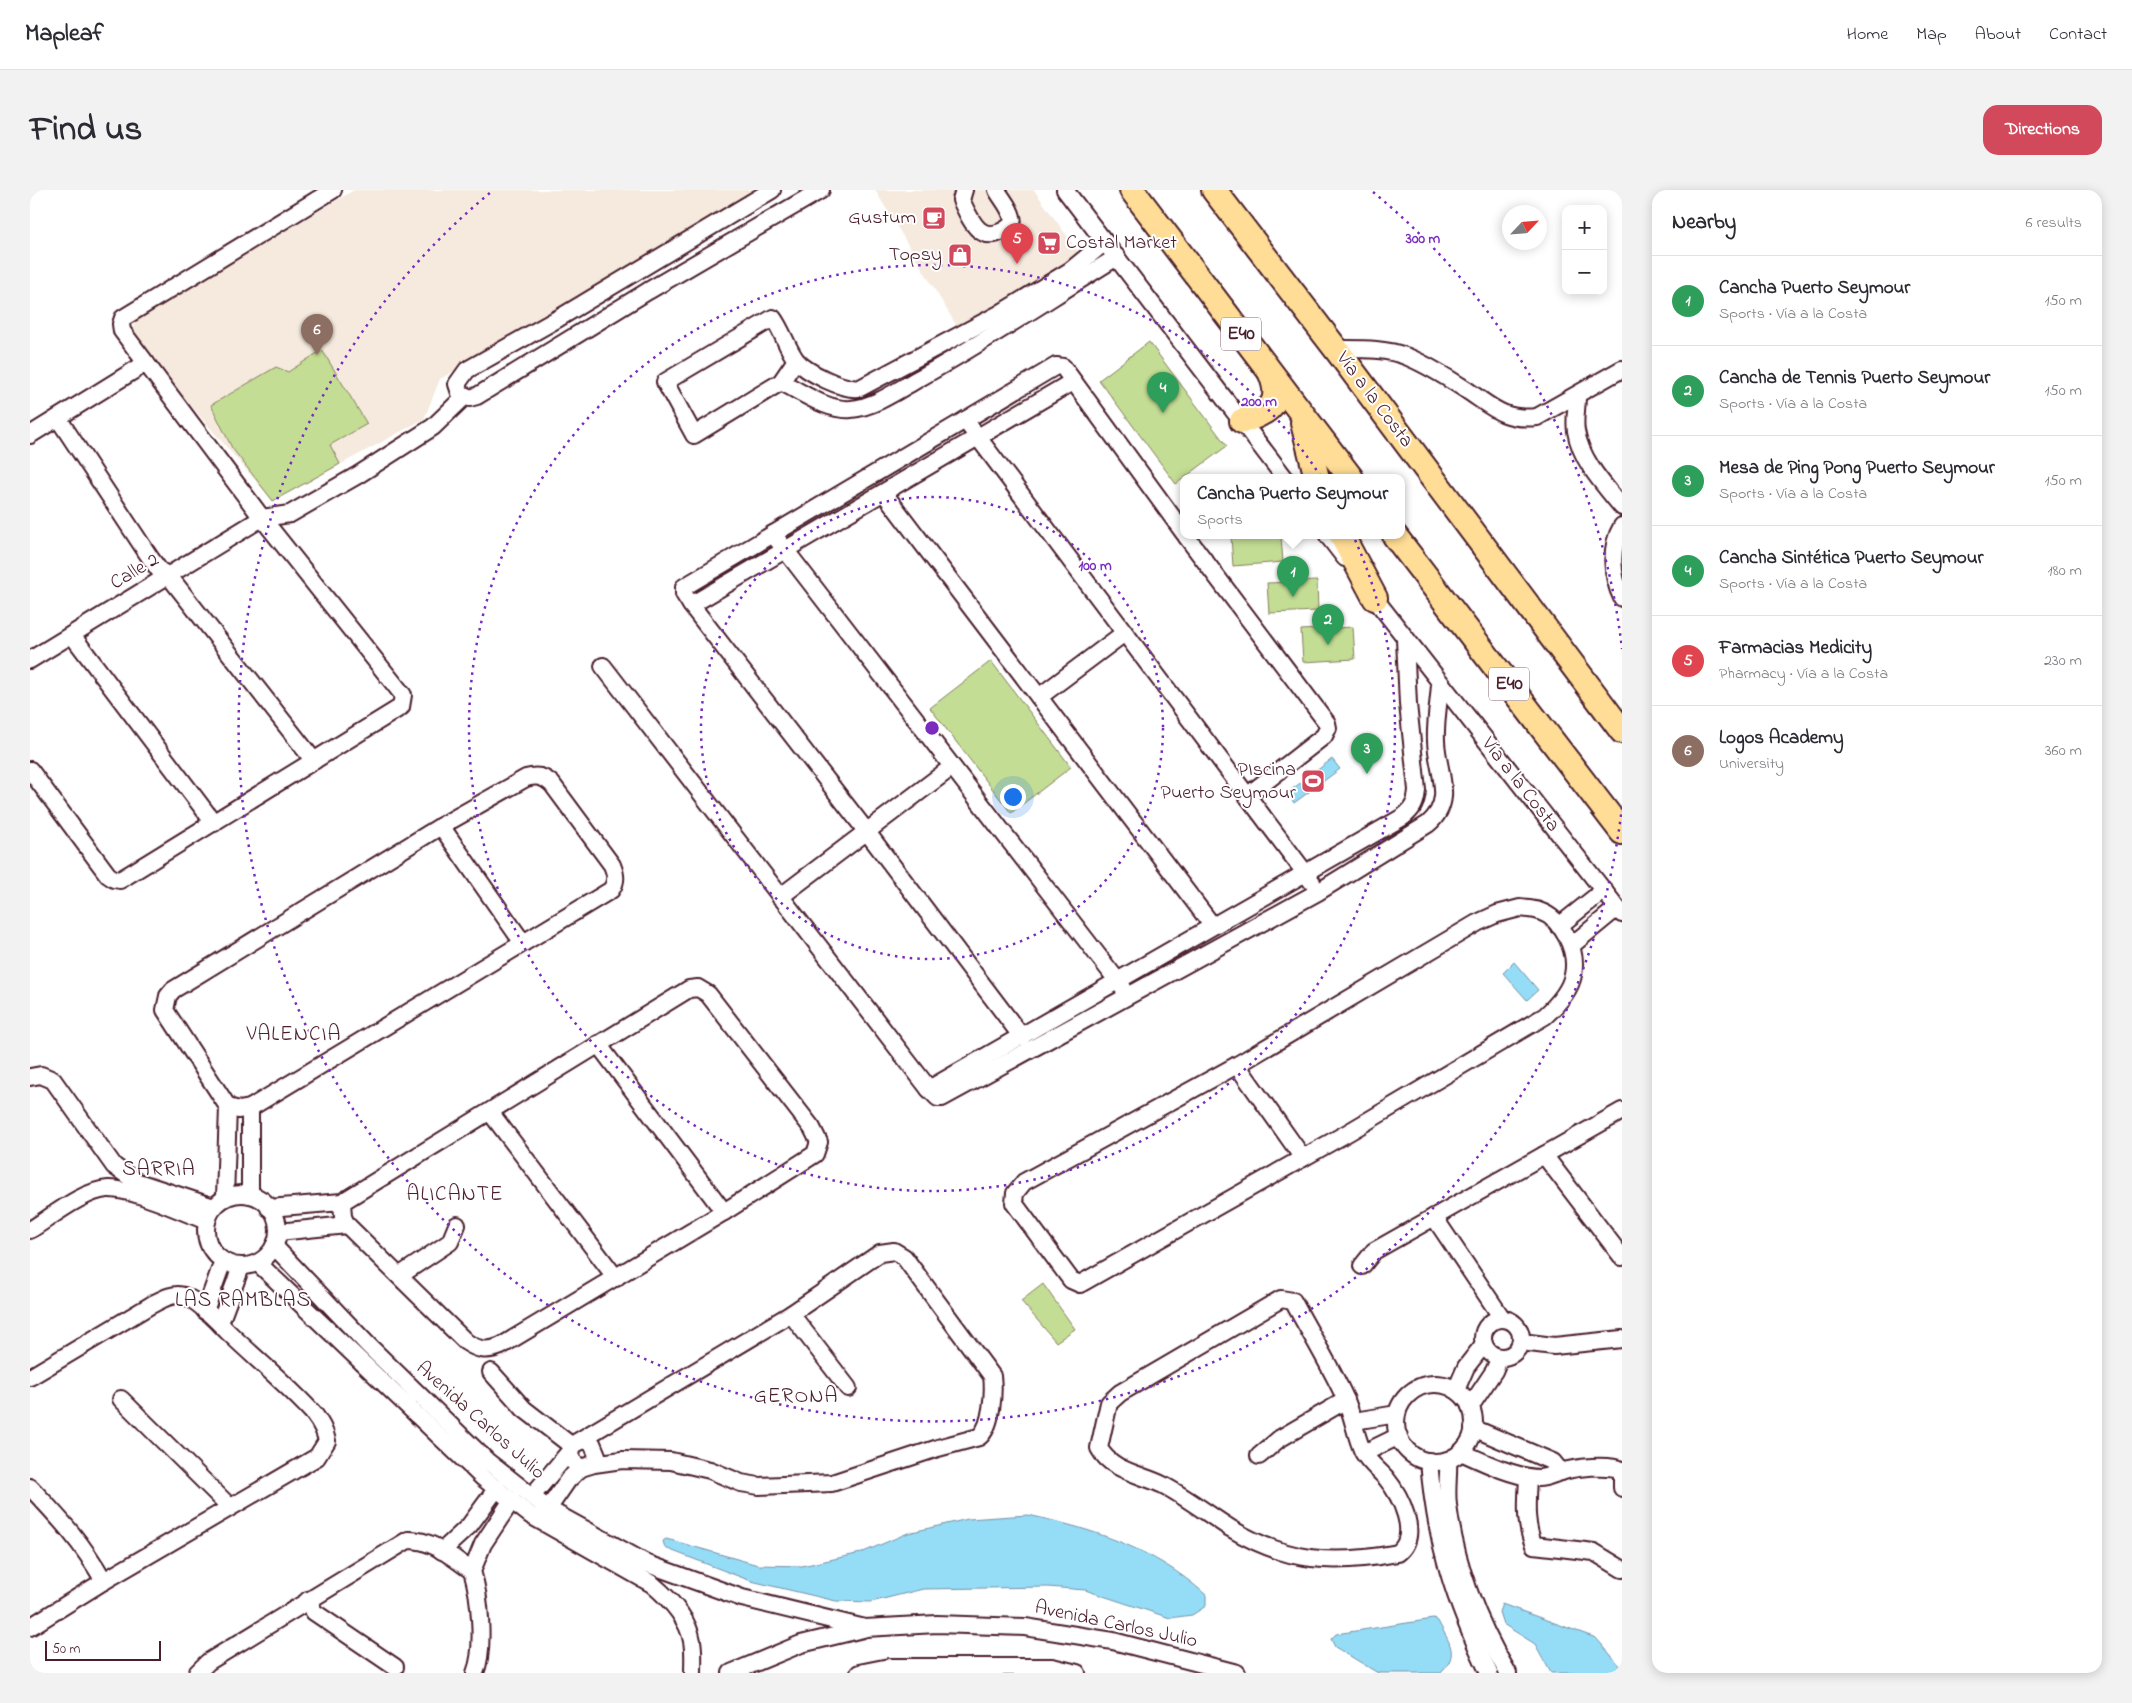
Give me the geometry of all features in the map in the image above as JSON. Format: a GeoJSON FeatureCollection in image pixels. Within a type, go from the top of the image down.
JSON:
{"type":"FeatureCollection","features":[{"type":"Feature","properties":{"kind":"highway","name":"E40"},"geometry":{"type":"LineString","coordinates":[[1132,190],[1348,474]]}},
{"type":"Feature","properties":{"kind":"highway","name":"Vía a la Costa"},"geometry":{"type":"LineString","coordinates":[[1214,190],[1336,349],[1622,731]]}},
{"type":"Feature","properties":{"kind":"highway"},"geometry":{"type":"LineString","coordinates":[[1242,421],[1257,416],[1269,408],[1276,400],[1278,390],[1270,373]]}},
{"type":"Feature","properties":{"kind":"highway"},"geometry":{"type":"LineString","coordinates":[[1295,405],[1306,432],[1316,474]]}},
{"type":"Feature","properties":{"kind":"highway"},"geometry":{"type":"LineString","coordinates":[[1344,539],[1375,598]]}},
{"type":"Feature","properties":{"kind":"highway","name":"E40"},"geometry":{"type":"LineString","coordinates":[[1397,539],[1622,832]]}},
{"type":"Feature","properties":{"kind":"street"},"geometry":{"type":"LineString","coordinates":[[30,770],[114,879],[120,880],[397,712],[401,707],[403,695],[262,518],[122,331],[120,324],[123,318],[334,190]]}},
{"type":"Feature","properties":{"kind":"street"},"geometry":{"type":"LineString","coordinates":[[464,397],[460,393],[457,384],[467,370],[559,318],[772,190]]}},
{"type":"Feature","properties":{"kind":"street"},"geometry":{"type":"LineString","coordinates":[[262,518],[290,514],[358,475],[433,427],[464,397],[477,396],[493,387],[648,291],[821,190]]}},
{"type":"Feature","properties":{"kind":"street"},"geometry":{"type":"LineString","coordinates":[[964,190],[961,200],[968,214],[982,234],[989,236],[996,236],[1010,227],[1013,221],[1012,214],[997,190]]}},
{"type":"Feature","properties":{"kind":"street"},"geometry":{"type":"LineString","coordinates":[[1065,190],[1282,474]]}},
{"type":"Feature","properties":{"kind":"street"},"geometry":{"type":"LineString","coordinates":[[738,211],[751,232]]}},
{"type":"Feature","properties":{"kind":"street"},"geometry":{"type":"LineString","coordinates":[[796,360],[781,382],[694,435],[665,382],[773,318],[796,360],[830,382],[852,389],[860,388],[999,314],[1071,270],[1105,242]]}},
{"type":"Feature","properties":{"kind":"street"},"geometry":{"type":"LineString","coordinates":[[781,382],[824,404],[840,408],[849,410],[872,403],[943,365],[1117,257]]}},
{"type":"Feature","properties":{"kind":"street"},"geometry":{"type":"LineString","coordinates":[[636,270],[648,291]]}},
{"type":"Feature","properties":{"kind":"street"},"geometry":{"type":"LineString","coordinates":[[1336,349],[1374,349],[1408,356],[1465,389],[1498,412],[1522,419],[1537,417],[1622,369]]}},
{"type":"Feature","properties":{"kind":"street"},"geometry":{"type":"LineString","coordinates":[[30,435],[146,363]]}},
{"type":"Feature","properties":{"kind":"street"},"geometry":{"type":"LineString","coordinates":[[479,363],[493,387]]}},
{"type":"Feature","properties":{"kind":"street"},"geometry":{"type":"LineString","coordinates":[[1022,1037],[867,832],[691,605],[684,594],[686,585],[1056,366],[1062,367],[1180,527]]}},
{"type":"Feature","properties":{"kind":"street"},"geometry":{"type":"LineString","coordinates":[[691,605],[1072,382]]}},
{"type":"Feature","properties":{"kind":"street"},"geometry":{"type":"LineString","coordinates":[[1577,396],[1576,430],[1583,452],[1596,476],[1622,507]]}},
{"type":"Feature","properties":{"kind":"street"},"geometry":{"type":"LineString","coordinates":[[58,418],[159,570],[169,576],[314,761]]}},
{"type":"Feature","properties":{"kind":"street"},"geometry":{"type":"LineString","coordinates":[[965,420],[1123,634],[1318,892]]}},
{"type":"Feature","properties":{"kind":"street"},"geometry":{"type":"LineString","coordinates":[[884,493],[1212,925]]}},
{"type":"Feature","properties":{"kind":"street","name":"Calle 2"},"geometry":{"type":"LineString","coordinates":[[30,660],[262,518]]}},
{"type":"Feature","properties":{"kind":"street"},"geometry":{"type":"LineString","coordinates":[[1622,526],[1612,560],[1617,587],[1622,598]]}},
{"type":"Feature","properties":{"kind":"street"},"geometry":{"type":"LineString","coordinates":[[773,534],[1128,996]]}},
{"type":"Feature","properties":{"kind":"street"},"geometry":{"type":"LineString","coordinates":[[1189,539],[1327,723],[1328,728],[1324,736],[1247,796]]}},
{"type":"Feature","properties":{"kind":"street","name":"Vía a la Costa"},"geometry":{"type":"LineString","coordinates":[[1330,539],[1440,684],[1620,911]]}},
{"type":"Feature","properties":{"kind":"street"},"geometry":{"type":"LineString","coordinates":[[1039,697],[1123,634]]}},
{"type":"Feature","properties":{"kind":"street"},"geometry":{"type":"LineString","coordinates":[[72,635],[214,824]]}},
{"type":"Feature","properties":{"kind":"street"},"geometry":{"type":"LineString","coordinates":[[929,1090],[1212,925],[1306,874],[1403,817],[1416,803],[1416,768],[1408,704],[1405,639]]}},
{"type":"Feature","properties":{"kind":"street"},"geometry":{"type":"LineString","coordinates":[[603,666],[780,898],[929,1090],[938,1098],[945,1097],[1318,892],[1428,824],[1441,809],[1443,787],[1436,742],[1440,684]]}},
{"type":"Feature","properties":{"kind":"street"},"geometry":{"type":"LineString","coordinates":[[780,898],[952,767]]}},
{"type":"Feature","properties":{"kind":"street"},"geometry":{"type":"LineString","coordinates":[[30,1230],[86,1196],[107,1189],[146,1198],[215,1209],[233,1195],[250,1196],[261,1200],[269,1208],[277,1223],[276,1239],[268,1256],[258,1263],[241,1266],[223,1261],[212,1250],[206,1236],[215,1209],[228,1107],[165,1010],[168,996],[183,984],[442,826],[526,778],[535,775],[545,778],[552,784],[612,865],[616,874],[615,884],[611,890],[250,1108],[239,1110],[228,1107]]}},
{"type":"Feature","properties":{"kind":"street"},"geometry":{"type":"LineString","coordinates":[[442,826],[522,943]]}},
{"type":"Feature","properties":{"kind":"street"},"geometry":{"type":"LineString","coordinates":[[1559,926],[1604,890]]}},
{"type":"Feature","properties":{"kind":"street"},"geometry":{"type":"LineString","coordinates":[[1520,908],[1540,911],[1559,926],[1572,946],[1573,975],[1558,1004],[1545,1016],[1303,1158],[1080,1284],[1070,1280],[1014,1204],[1015,1192],[1024,1182],[1236,1065],[1477,923],[1497,914],[1520,908]]}},
{"type":"Feature","properties":{"kind":"street"},"geometry":{"type":"LineString","coordinates":[[1572,946],[1620,911]]}},
{"type":"Feature","properties":{"kind":"street"},"geometry":{"type":"LineString","coordinates":[[269,1208],[342,1202],[688,989],[698,988],[708,994],[812,1128],[819,1142],[816,1154],[724,1212],[501,1346],[486,1350],[475,1348],[466,1342],[347,1225],[343,1217],[342,1202]]}},
{"type":"Feature","properties":{"kind":"street"},"geometry":{"type":"LineString","coordinates":[[598,1044],[724,1212]]}},
{"type":"Feature","properties":{"kind":"street"},"geometry":{"type":"LineString","coordinates":[[1236,1065],[1303,1158]]}},
{"type":"Feature","properties":{"kind":"street"},"geometry":{"type":"LineString","coordinates":[[30,1077],[41,1075],[53,1080],[114,1166],[135,1181],[215,1209]]}},
{"type":"Feature","properties":{"kind":"street"},"geometry":{"type":"LineString","coordinates":[[250,1108],[250,1196]]}},
{"type":"Feature","properties":{"kind":"street"},"geometry":{"type":"LineString","coordinates":[[1362,1266],[1374,1251],[1622,1111]]}},
{"type":"Feature","properties":{"kind":"street"},"geometry":{"type":"LineString","coordinates":[[490,1112],[616,1278]]}},
{"type":"Feature","properties":{"kind":"street"},"geometry":{"type":"LineString","coordinates":[[1544,1155],[1622,1257]]}},
{"type":"Feature","properties":{"kind":"street"},"geometry":{"type":"LineString","coordinates":[[1434,1217],[1502,1318]]}},
{"type":"Feature","properties":{"kind":"street"},"geometry":{"type":"LineString","coordinates":[[276,1239],[347,1225]]}},
{"type":"Feature","properties":{"kind":"street"},"geometry":{"type":"LineString","coordinates":[[399,1276],[450,1242],[457,1225]]}},
{"type":"Feature","properties":{"kind":"street","name":"Avenida Carlos Julio"},"geometry":{"type":"LineString","coordinates":[[276,1239],[436,1424],[497,1488],[530,1515],[652,1584],[669,1600],[681,1614],[692,1641],[693,1673]]}},
{"type":"Feature","properties":{"kind":"street"},"geometry":{"type":"LineString","coordinates":[[894,1251],[904,1257],[992,1376],[994,1388],[989,1416],[983,1435],[976,1440],[938,1448],[832,1483],[759,1486],[741,1483],[710,1470],[671,1461],[622,1460],[587,1466],[573,1464],[572,1447],[791,1314],[880,1253],[894,1251]]}},
{"type":"Feature","properties":{"kind":"street"},"geometry":{"type":"LineString","coordinates":[[205,1311],[223,1261]]}},
{"type":"Feature","properties":{"kind":"street","name":"Avenida Carlos Julio"},"geometry":{"type":"LineString","coordinates":[[258,1263],[436,1424],[548,1509],[648,1564],[742,1598],[865,1628]]}},
{"type":"Feature","properties":{"kind":"street"},"geometry":{"type":"LineString","coordinates":[[220,1323],[241,1266]]}},
{"type":"Feature","properties":{"kind":"street"},"geometry":{"type":"LineString","coordinates":[[30,1377],[166,1297],[184,1296],[191,1299],[220,1323],[315,1415],[324,1430],[327,1442],[317,1457],[104,1581],[30,1628]]}},
{"type":"Feature","properties":{"kind":"street"},"geometry":{"type":"LineString","coordinates":[[1281,1299],[1293,1301],[1346,1400],[1354,1421],[1364,1453],[1386,1478],[1399,1498],[1406,1516],[1408,1538],[1403,1549],[1398,1552],[1359,1560],[1313,1560],[1272,1549],[1232,1528],[1162,1485],[1112,1464],[1103,1457],[1099,1448],[1109,1403],[1120,1392],[1281,1299]]}},
{"type":"Feature","properties":{"kind":"street"},"geometry":{"type":"LineString","coordinates":[[791,1314],[848,1388]]}},
{"type":"Feature","properties":{"kind":"street"},"geometry":{"type":"LineString","coordinates":[[1502,1318],[1510,1320],[1517,1326],[1521,1334],[1521,1342],[1513,1354],[1500,1357],[1487,1350],[1483,1335],[1486,1326],[1493,1320],[1502,1318]]}},
{"type":"Feature","properties":{"kind":"street"},"geometry":{"type":"LineString","coordinates":[[1521,1342],[1554,1346],[1622,1338]]}},
{"type":"Feature","properties":{"kind":"street"},"geometry":{"type":"LineString","coordinates":[[1456,1390],[1466,1367],[1484,1344]]}},
{"type":"Feature","properties":{"kind":"street"},"geometry":{"type":"LineString","coordinates":[[1470,1407],[1494,1371],[1500,1357]]}},
{"type":"Feature","properties":{"kind":"street"},"geometry":{"type":"LineString","coordinates":[[491,1372],[537,1421],[572,1447]]}},
{"type":"Feature","properties":{"kind":"street"},"geometry":{"type":"LineString","coordinates":[[1508,1673],[1493,1648],[1470,1595],[1454,1541],[1448,1504],[1454,1456],[1467,1445],[1474,1428],[1470,1407],[1456,1390],[1438,1384],[1420,1387],[1406,1398],[1397,1414],[1399,1436],[1411,1452],[1429,1461],[1454,1456],[1528,1477],[1540,1478],[1561,1472],[1609,1466],[1622,1471],[1622,1488]]}},
{"type":"Feature","properties":{"kind":"street"},"geometry":{"type":"LineString","coordinates":[[121,1400],[230,1507]]}},
{"type":"Feature","properties":{"kind":"street"},"geometry":{"type":"LineString","coordinates":[[1259,1456],[1279,1439],[1346,1400]]}},
{"type":"Feature","properties":{"kind":"street"},"geometry":{"type":"LineString","coordinates":[[1354,1421],[1397,1414]]}},
{"type":"Feature","properties":{"kind":"street"},"geometry":{"type":"LineString","coordinates":[[1474,1428],[1553,1462],[1561,1472]]}},
{"type":"Feature","properties":{"kind":"street"},"geometry":{"type":"LineString","coordinates":[[1364,1453],[1399,1436]]}},
{"type":"Feature","properties":{"kind":"street"},"geometry":{"type":"LineString","coordinates":[[532,1496],[572,1447],[583,1440],[595,1447],[597,1455],[587,1466],[568,1480],[548,1509]]}},
{"type":"Feature","properties":{"kind":"street"},"geometry":{"type":"LineString","coordinates":[[1429,1461],[1433,1505],[1442,1552],[1459,1608],[1488,1673]]}},
{"type":"Feature","properties":{"kind":"street"},"geometry":{"type":"LineString","coordinates":[[1528,1477],[1526,1509],[1528,1533],[1534,1545],[1594,1552],[1622,1569]]}},
{"type":"Feature","properties":{"kind":"street"},"geometry":{"type":"LineString","coordinates":[[30,1487],[67,1524],[87,1551],[104,1581]]}},
{"type":"Feature","properties":{"kind":"street"},"geometry":{"type":"LineString","coordinates":[[442,1551],[469,1526],[497,1488]]}},
{"type":"Feature","properties":{"kind":"street"},"geometry":{"type":"LineString","coordinates":[[475,1673],[480,1648],[479,1611],[472,1571],[483,1544],[512,1500]]}},
{"type":"Feature","properties":{"kind":"street"},"geometry":{"type":"LineString","coordinates":[[197,1673],[208,1662],[408,1540],[427,1542],[472,1571]]}},
{"type":"Feature","properties":{"kind":"street"},"geometry":{"type":"LineString","coordinates":[[669,1600],[680,1575]]}},
{"type":"Feature","properties":{"kind":"street"},"geometry":{"type":"LineString","coordinates":[[308,1600],[314,1612],[395,1667]]}},
{"type":"Feature","properties":{"kind":"street","name":"Avenida Carlos Julio"},"geometry":{"type":"LineString","coordinates":[[730,1673],[801,1644],[865,1628],[937,1624],[1025,1627],[1113,1641],[1237,1673]]}},
{"type":"Feature","properties":{"kind":"street"},"geometry":{"type":"LineString","coordinates":[[859,1673],[888,1667],[1052,1667],[1076,1673]]}},
{"type":"Feature","properties":{"kind":"shaded area"},"geometry":{"type":"Polygon","coordinates":[[[354,190],[774,190],[440,379],[424,419],[273,501],[192,407],[134,331],[133,322],[354,190]]]}},
{"type":"Feature","properties":{"kind":"shaded area"},"geometry":{"type":"Polygon","coordinates":[[[875,190],[1034,190],[1084,260],[961,333],[875,190]]]}},
{"type":"Feature","properties":{"kind":"green space"},"geometry":{"type":"Polygon","coordinates":[[[1149,342],[1227,446],[1189,474],[1180,474],[1180,481],[1176,484],[1099,380],[1149,342]]]}},
{"type":"Feature","properties":{"kind":"green space"},"geometry":{"type":"Polygon","coordinates":[[[322,350],[367,424],[330,445],[340,464],[273,501],[232,448],[211,405],[276,367],[288,372],[322,350]]]}},
{"type":"Feature","properties":{"kind":"green space"},"geometry":{"type":"Polygon","coordinates":[[[1231,539],[1281,539],[1283,562],[1233,566],[1231,539]]]}},
{"type":"Feature","properties":{"kind":"green space"},"geometry":{"type":"Polygon","coordinates":[[[1317,581],[1318,611],[1269,613],[1267,583],[1317,581]]]}},
{"type":"Feature","properties":{"kind":"green space"},"geometry":{"type":"Polygon","coordinates":[[[1353,627],[1355,659],[1303,662],[1301,630],[1353,627]]]}},
{"type":"Feature","properties":{"kind":"green space"},"geometry":{"type":"Polygon","coordinates":[[[991,661],[1071,767],[1011,813],[930,708],[991,661]]]}},
{"type":"Feature","properties":{"kind":"green space"},"geometry":{"type":"Polygon","coordinates":[[[1043,1284],[1075,1329],[1056,1342],[1021,1301],[1043,1284]]]}},
{"type":"Feature","properties":{"kind":"water","name":"PIscina Puerto Seymour"},"geometry":{"type":"Polygon","coordinates":[[[1332,759],[1340,769],[1294,803],[1287,793],[1332,759]]]}},
{"type":"Feature","properties":{"kind":"water"},"geometry":{"type":"Polygon","coordinates":[[[1514,962],[1538,990],[1527,1000],[1503,973],[1514,962]]]}},
{"type":"Feature","properties":{"kind":"water"},"geometry":{"type":"Polygon","coordinates":[[[1028,1515],[1100,1534],[1145,1553],[1187,1579],[1206,1595],[1206,1606],[1192,1615],[1170,1618],[1085,1590],[1048,1587],[923,1589],[871,1602],[836,1601],[751,1581],[665,1548],[663,1541],[666,1539],[674,1541],[758,1565],[802,1566],[861,1553],[908,1533],[968,1519],[1028,1515]]]}},
{"type":"Feature","properties":{"kind":"water"},"geometry":{"type":"Polygon","coordinates":[[[1502,1604],[1596,1638],[1622,1668],[1622,1673],[1551,1673],[1535,1644],[1503,1624],[1499,1612],[1502,1604]]]}},
{"type":"Feature","properties":{"kind":"water"},"geometry":{"type":"Polygon","coordinates":[[[1433,1619],[1438,1621],[1451,1648],[1450,1660],[1441,1673],[1378,1673],[1335,1647],[1331,1639],[1336,1634],[1433,1619]]]}},
{"type":"Feature","properties":{"kind":"place","name":"Gustum"},"geometry":{"type":"Point","coordinates":[934,218]}},
{"type":"Feature","properties":{"kind":"place","name":"Costal Market"},"geometry":{"type":"Point","coordinates":[1049,243]}},
{"type":"Feature","properties":{"kind":"place","name":"Topsy"},"geometry":{"type":"Point","coordinates":[960,255]}},
{"type":"Feature","properties":{"kind":"place","name":"Farmacias Medicity"},"geometry":{"type":"Point","coordinates":[1017,264]}},
{"type":"Feature","properties":{"kind":"place","name":"Logos Academy"},"geometry":{"type":"Point","coordinates":[317,355]}},
{"type":"Feature","properties":{"kind":"place","name":"Cancha Sintética Puerto Seymour"},"geometry":{"type":"Point","coordinates":[1163,413]}},
{"type":"Feature","properties":{"kind":"place","name":"Cancha Puerto Seymour"},"geometry":{"type":"Point","coordinates":[1293,597]}},
{"type":"Feature","properties":{"kind":"place","name":"Cancha de Tennis Puerto Seymour"},"geometry":{"type":"Point","coordinates":[1328,645]}},
{"type":"Feature","properties":{"kind":"place","name":"Mesa de Ping Pong Puerto Seymour"},"geometry":{"type":"Point","coordinates":[1367,774]}},
{"type":"Feature","properties":{"kind":"place","name":"PIscina Puerto Seymour"},"geometry":{"type":"Point","coordinates":[1313,781]}},
{"type":"Feature","properties":{"kind":"district","name":"VALENCIA"},"geometry":{"type":"Point","coordinates":[294,1035]}},
{"type":"Feature","properties":{"kind":"district","name":"SARRIA"},"geometry":{"type":"Point","coordinates":[159,1170]}},
{"type":"Feature","properties":{"kind":"district","name":"ALICANTE"},"geometry":{"type":"Point","coordinates":[455,1195]}},
{"type":"Feature","properties":{"kind":"district","name":"LAS RAMBLAS"},"geometry":{"type":"Point","coordinates":[243,1301]}},
{"type":"Feature","properties":{"kind":"district","name":"GERONA"},"geometry":{"type":"Point","coordinates":[796,1397]}}]}
